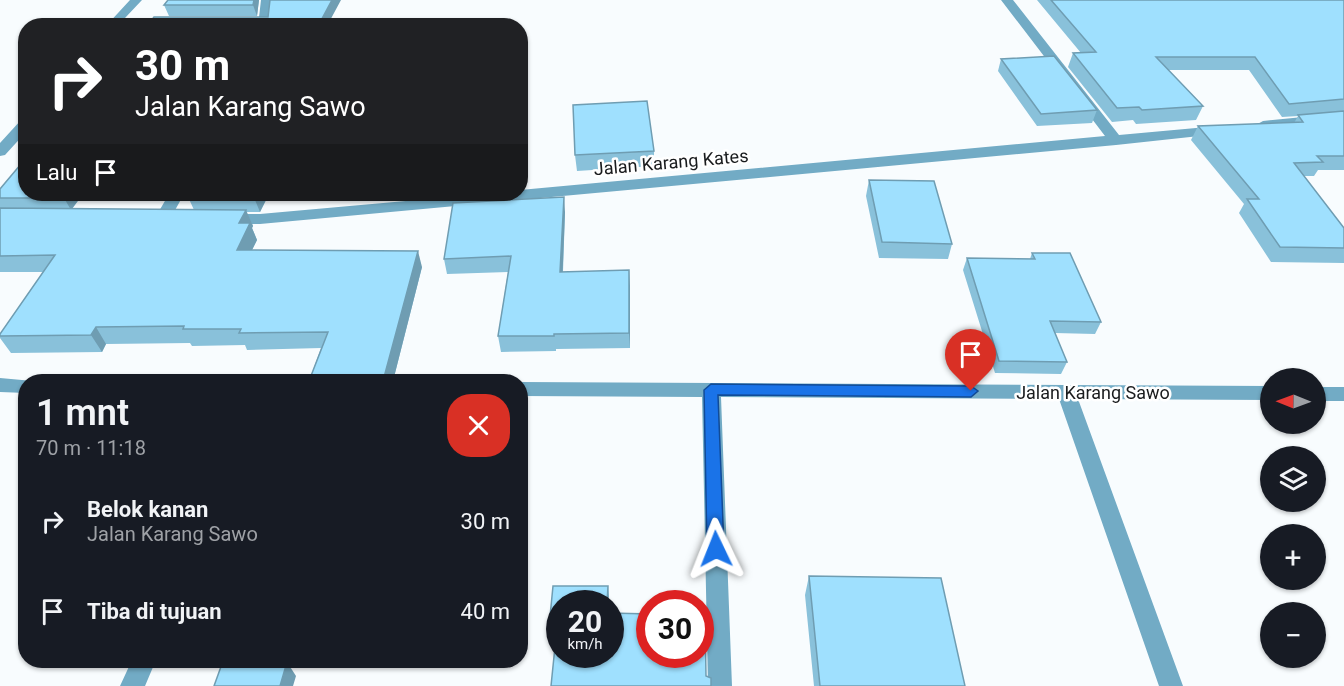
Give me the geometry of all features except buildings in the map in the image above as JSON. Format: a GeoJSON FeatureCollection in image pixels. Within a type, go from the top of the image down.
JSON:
{"type":"FeatureCollection","features":[{"type":"Feature","properties":{"kind":"street"},"geometry":{"type":"LineString","coordinates":[[120,18],[136,0]]}},
{"type":"Feature","properties":{"kind":"street"},"geometry":{"type":"LineString","coordinates":[[262,18],[267,0]]}},
{"type":"Feature","properties":{"kind":"street"},"geometry":{"type":"LineString","coordinates":[[1007,0],[1116,141]]}},
{"type":"Feature","properties":{"kind":"street","name":"Jalan Karang Kates"},"geometry":{"type":"LineString","coordinates":[[528,195],[1116,141],[1344,117]]}},
{"type":"Feature","properties":{"kind":"street"},"geometry":{"type":"LineString","coordinates":[[0,152],[18,132]]}},
{"type":"Feature","properties":{"kind":"street"},"geometry":{"type":"LineString","coordinates":[[170,201],[157,218],[184,218]]}},
{"type":"Feature","properties":{"kind":"street","name":"Jalan Karang Kates"},"geometry":{"type":"LineString","coordinates":[[217,219],[260,219],[458,201]]}},
{"type":"Feature","properties":{"kind":"street"},"geometry":{"type":"LineString","coordinates":[[0,386],[18,386]]}},
{"type":"Feature","properties":{"kind":"street","name":"Jalan Karang Sawo"},"geometry":{"type":"LineString","coordinates":[[528,389],[1260,393]]}},
{"type":"Feature","properties":{"kind":"street"},"geometry":{"type":"LineString","coordinates":[[711,390],[720,686]]}},
{"type":"Feature","properties":{"kind":"street"},"geometry":{"type":"LineString","coordinates":[[1066,392],[1171,686]]}},
{"type":"Feature","properties":{"kind":"street"},"geometry":{"type":"LineString","coordinates":[[1326,394],[1344,394]]}},
{"type":"Feature","properties":{"kind":"street"},"geometry":{"type":"LineString","coordinates":[[132,686],[140,668]]}},
{"type":"Feature","properties":{"kind":"route"},"geometry":{"type":"LineString","coordinates":[[716,549],[711,390],[971,391]]}}]}
